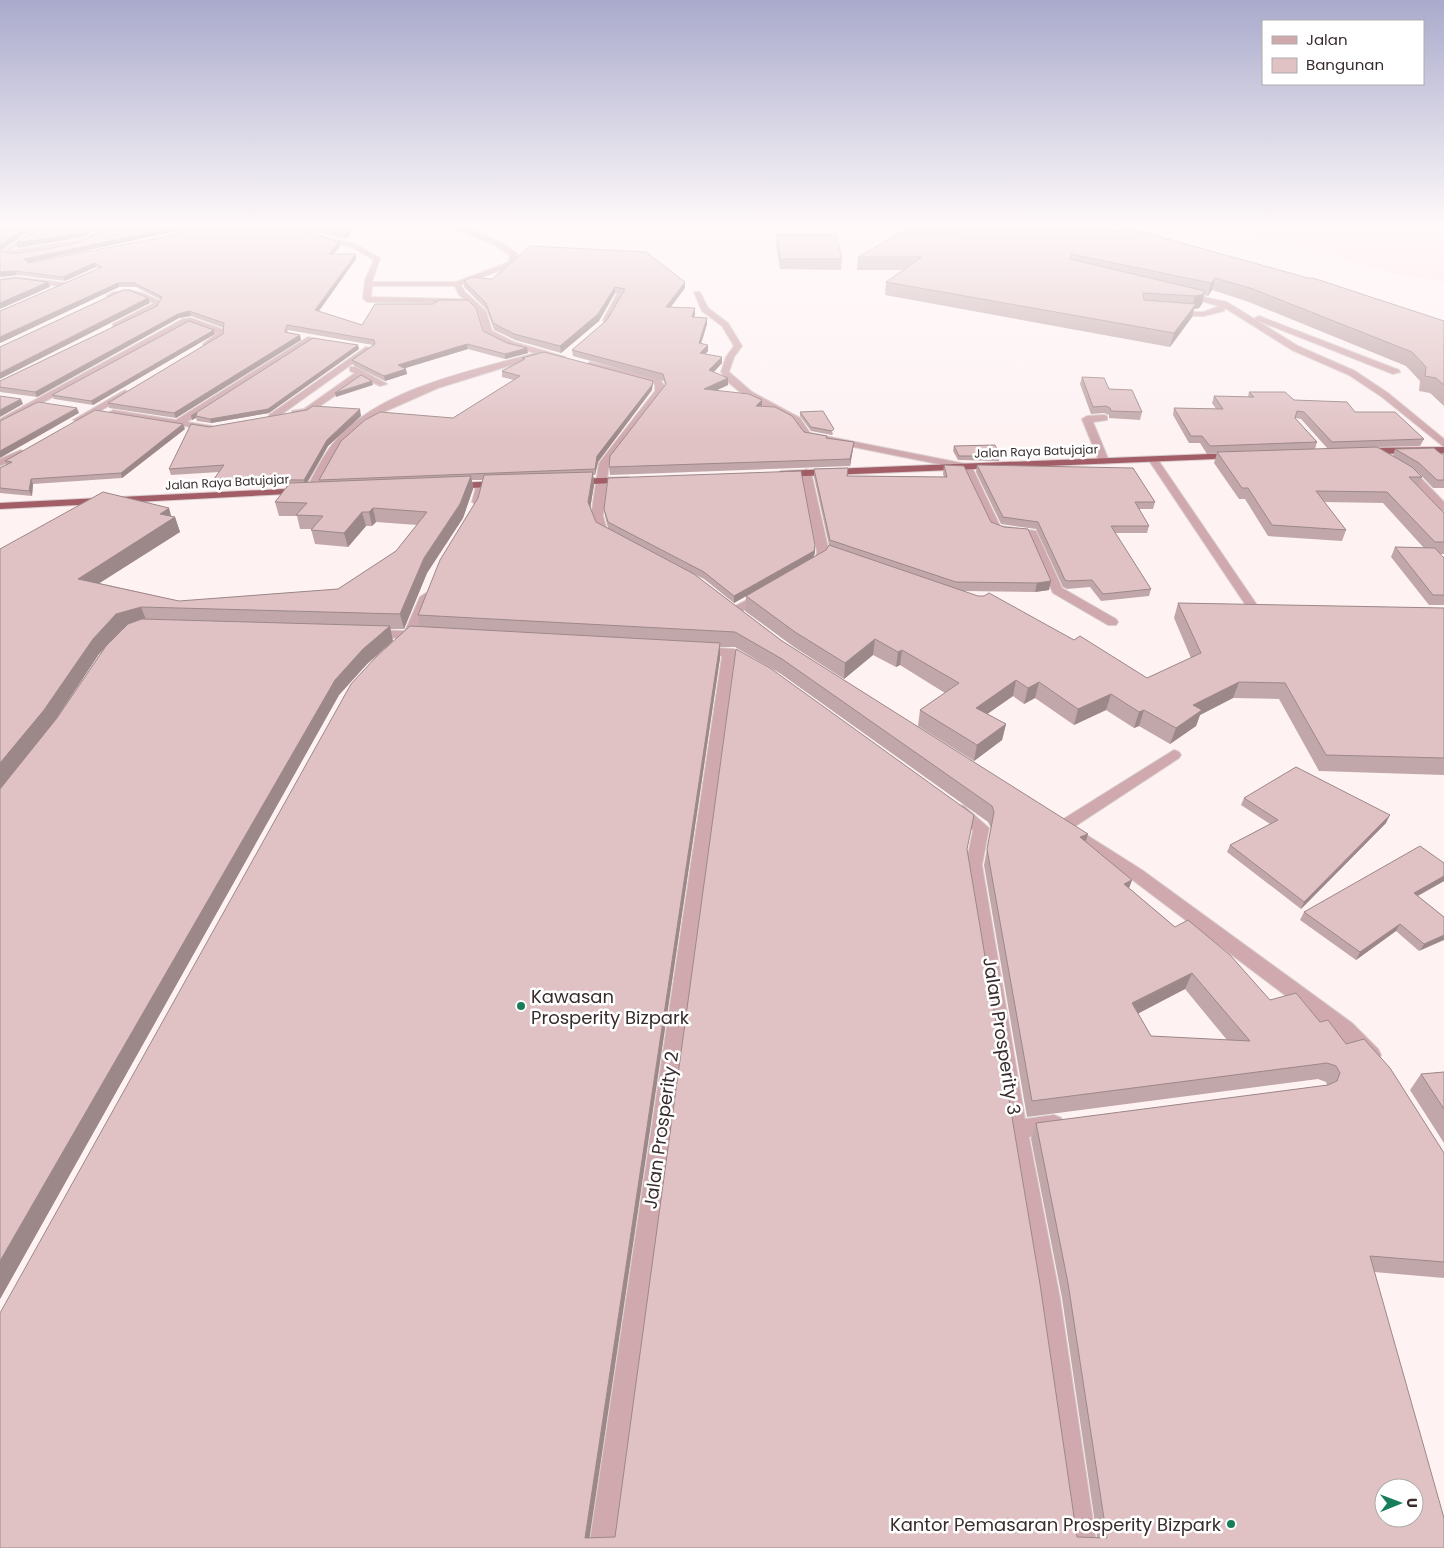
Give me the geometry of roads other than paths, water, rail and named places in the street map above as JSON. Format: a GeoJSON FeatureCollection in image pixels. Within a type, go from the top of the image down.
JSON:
{"type":"FeatureCollection","features":[{"type":"Feature","properties":{"kind":"highway"},"geometry":{"type":"LineString","coordinates":[[1353,452],[1444,450]]}},
{"type":"Feature","properties":{"kind":"highway","name":"Jalan Raya Batujajar"},"geometry":{"type":"LineString","coordinates":[[766,474],[1249,455]]}},
{"type":"Feature","properties":{"kind":"highway"},"geometry":{"type":"LineString","coordinates":[[563,482],[639,480]]}},
{"type":"Feature","properties":{"kind":"highway"},"geometry":{"type":"LineString","coordinates":[[442,486],[476,501],[517,484]]}},
{"type":"Feature","properties":{"kind":"highway","name":"Jalan Raya Batujajar"},"geometry":{"type":"LineString","coordinates":[[0,506],[315,490]]}},
{"type":"Feature","properties":{"kind":"street"},"geometry":{"type":"LineString","coordinates":[[98,302],[112,296]]}},
{"type":"Feature","properties":{"kind":"street"},"geometry":{"type":"LineString","coordinates":[[103,332],[155,307],[158,302],[144,296]]}},
{"type":"Feature","properties":{"kind":"street"},"geometry":{"type":"LineString","coordinates":[[366,296],[366,298],[372,301],[469,301]]}},
{"type":"Feature","properties":{"kind":"street"},"geometry":{"type":"LineString","coordinates":[[466,296],[482,311],[487,330],[491,334],[512,344],[656,380],[660,385],[659,391],[604,463],[597,516],[601,530],[621,542]]}},
{"type":"Feature","properties":{"kind":"street"},"geometry":{"type":"LineString","coordinates":[[601,328],[614,310],[620,296]]}},
{"type":"Feature","properties":{"kind":"street"},"geometry":{"type":"LineString","coordinates":[[697,296],[705,309],[724,325],[738,346],[730,357],[725,373],[737,386],[761,403],[798,420],[806,434],[967,467],[995,528],[1003,531],[1032,532],[1058,590],[1112,622]]}},
{"type":"Feature","properties":{"kind":"street"},"geometry":{"type":"LineString","coordinates":[[0,423],[186,321],[191,320],[222,332],[219,338],[194,353]]}},
{"type":"Feature","properties":{"kind":"street"},"geometry":{"type":"LineString","coordinates":[[301,337],[321,340]]}},
{"type":"Feature","properties":{"kind":"street"},"geometry":{"type":"LineString","coordinates":[[178,423],[311,339]]}},
{"type":"Feature","properties":{"kind":"street"},"geometry":{"type":"LineString","coordinates":[[360,346],[371,347],[267,418],[306,411],[361,373]]}},
{"type":"Feature","properties":{"kind":"street"},"geometry":{"type":"LineString","coordinates":[[315,490],[340,440],[358,424],[403,399],[430,388],[544,353]]}},
{"type":"Feature","properties":{"kind":"street"},"geometry":{"type":"LineString","coordinates":[[345,366],[383,384]]}},
{"type":"Feature","properties":{"kind":"street"},"geometry":{"type":"LineString","coordinates":[[69,426],[137,386]]}},
{"type":"Feature","properties":{"kind":"street"},"geometry":{"type":"LineString","coordinates":[[19,399],[57,405]]}},
{"type":"Feature","properties":{"kind":"street"},"geometry":{"type":"LineString","coordinates":[[76,408],[211,428],[223,426]]}},
{"type":"Feature","properties":{"kind":"street"},"geometry":{"type":"LineString","coordinates":[[1104,418],[1087,419],[1104,461]]}},
{"type":"Feature","properties":{"kind":"street"},"geometry":{"type":"LineString","coordinates":[[0,463],[26,450]]}},
{"type":"Feature","properties":{"kind":"street"},"geometry":{"type":"LineString","coordinates":[[806,472],[828,554],[806,571]]}},
{"type":"Feature","properties":{"kind":"street"},"geometry":{"type":"LineString","coordinates":[[83,512],[108,500]]}},
{"type":"Feature","properties":{"kind":"street"},"geometry":{"type":"LineString","coordinates":[[395,648],[410,635],[431,584]]}},
{"type":"Feature","properties":{"kind":"street"},"geometry":{"type":"LineString","coordinates":[[750,622],[731,607],[772,590]]}},
{"type":"Feature","properties":{"kind":"street"},"geometry":{"type":"LineString","coordinates":[[361,634],[430,636]]}},
{"type":"Feature","properties":{"kind":"street"},"geometry":{"type":"LineString","coordinates":[[689,650],[729,652],[768,675]]}},
{"type":"Feature","properties":{"kind":"street","name":"Jalan Prosperity 2"},"geometry":{"type":"LineString","coordinates":[[602,1548],[729,652]]}},
{"type":"Feature","properties":{"kind":"street"},"geometry":{"type":"LineString","coordinates":[[1063,827],[1174,755]]}},
{"type":"Feature","properties":{"kind":"street","name":"Jalan Prosperity 3"},"geometry":{"type":"LineString","coordinates":[[943,800],[981,828],[974,865],[1017,1129],[1048,1298],[1084,1548]]}},
{"type":"Feature","properties":{"kind":"street"},"geometry":{"type":"LineString","coordinates":[[1047,817],[1136,874],[1345,1028],[1383,1069]]}},
{"type":"Feature","properties":{"kind":"street"},"geometry":{"type":"LineString","coordinates":[[1017,1129],[1075,1121]]}},
{"type":"Feature","properties":{"kind":"lane"},"geometry":{"type":"LineString","coordinates":[[1190,296],[1226,305],[1396,372]]}},
{"type":"Feature","properties":{"kind":"lane"},"geometry":{"type":"LineString","coordinates":[[1162,312],[1204,314],[1221,309],[1226,305]]}},
{"type":"Feature","properties":{"kind":"lane"},"geometry":{"type":"LineString","coordinates":[[1226,305],[1295,348],[1342,368],[1365,381],[1444,444]]}},
{"type":"Feature","properties":{"kind":"lane"},"geometry":{"type":"LineString","coordinates":[[1372,451],[1388,462]]}},
{"type":"Feature","properties":{"kind":"lane"},"geometry":{"type":"LineString","coordinates":[[1153,459],[1258,608],[1235,608]]}},
{"type":"Feature","properties":{"kind":"lane"},"geometry":{"type":"LineString","coordinates":[[1398,468],[1412,474],[1444,508]]}},
{"type":"Feature","properties":{"kind":"place","name":"Kawasan Prosperity Bizpark"},"geometry":{"type":"Point","coordinates":[521,1006]}},
{"type":"Feature","properties":{"kind":"place","name":"Kantor Pemasaran Prosperity Bizpark"},"geometry":{"type":"Point","coordinates":[1231,1524]}}]}
